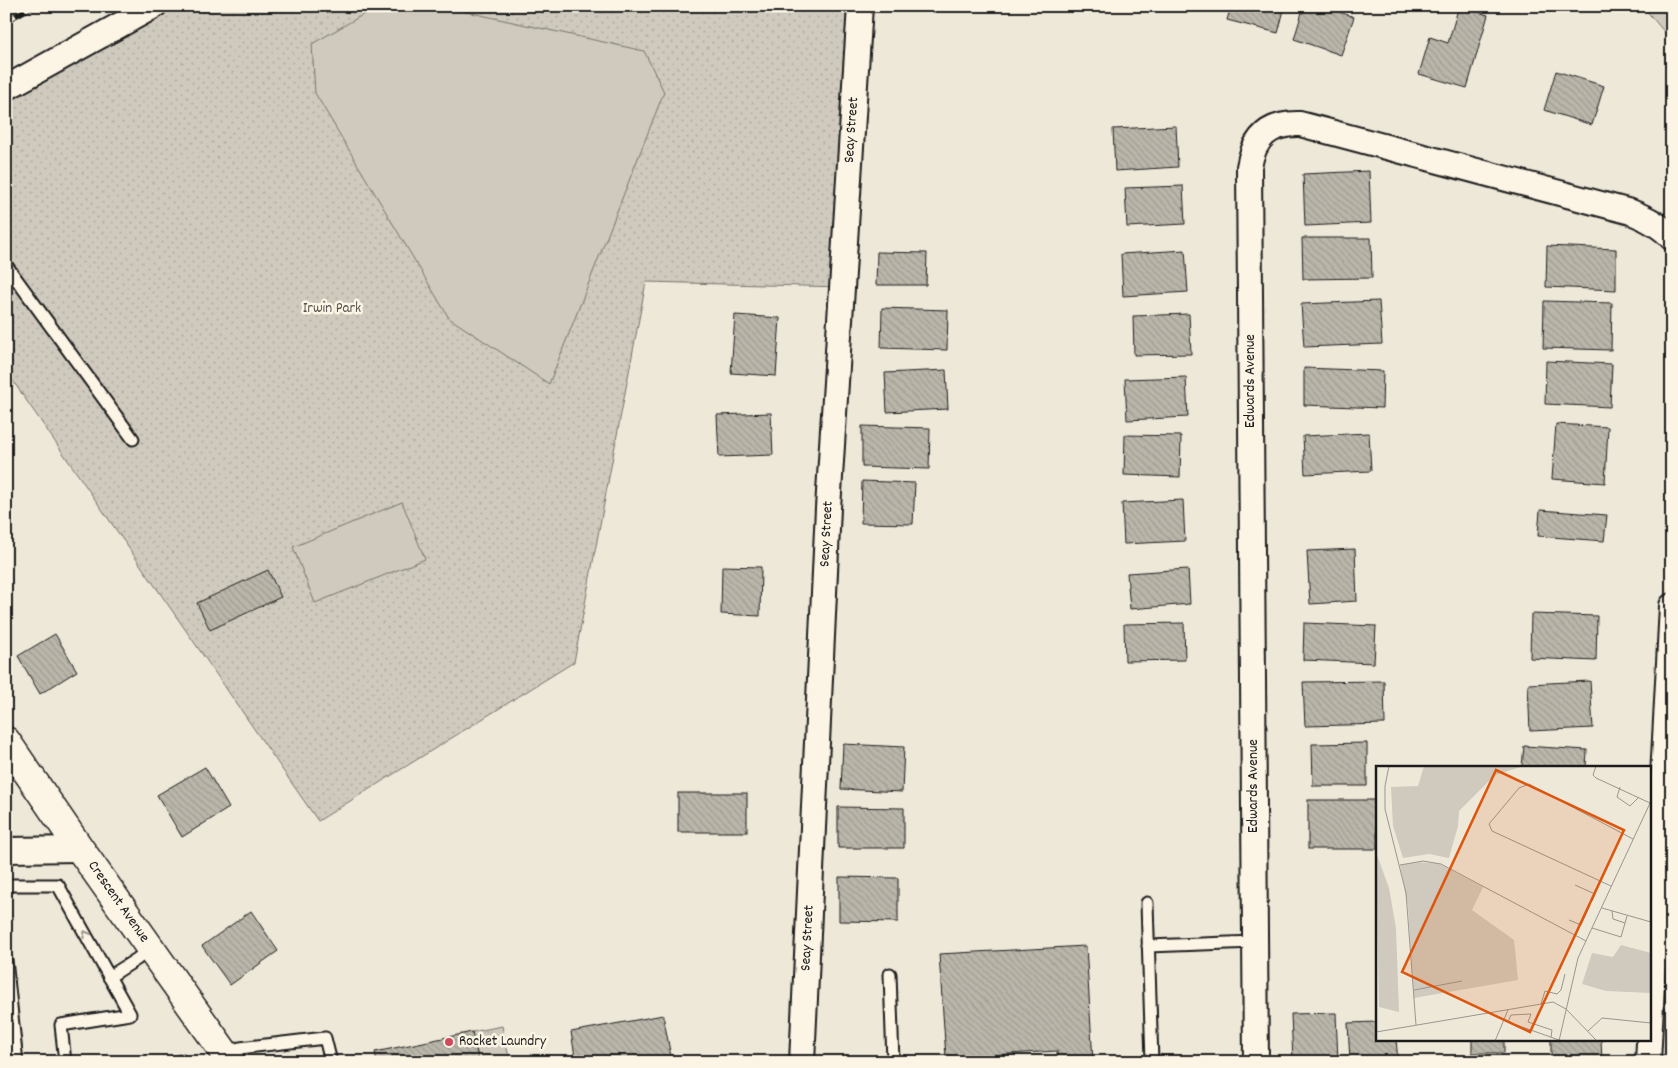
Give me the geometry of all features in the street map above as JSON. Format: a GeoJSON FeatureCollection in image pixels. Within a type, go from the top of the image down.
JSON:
{"type":"FeatureCollection","features":[{"type":"Feature","properties":{"kind":"street"},"geometry":{"type":"LineString","coordinates":[[6,88],[154,6]]}},
{"type":"Feature","properties":{"kind":"street","name":"Seay Street"},"geometry":{"type":"LineString","coordinates":[[802,1062],[828,508],[860,6]]}},
{"type":"Feature","properties":{"kind":"street","name":"Edwards Avenue"},"geometry":{"type":"LineString","coordinates":[[1256,1062],[1251,154],[1265,134],[1275,127],[1287,124],[1300,124],[1631,212],[1645,217],[1672,238]]}},
{"type":"Feature","properties":{"kind":"street"},"geometry":{"type":"LineString","coordinates":[[1650,1024],[1672,606]]}},
{"type":"Feature","properties":{"kind":"street","name":"Crescent Avenue"},"geometry":{"type":"LineString","coordinates":[[6,740],[80,849],[228,1058]]}},
{"type":"Feature","properties":{"kind":"street"},"geometry":{"type":"LineString","coordinates":[[6,850],[80,849]]}},
{"type":"Feature","properties":{"kind":"street"},"geometry":{"type":"LineString","coordinates":[[1648,1062],[1649,1040]]}},
{"type":"Feature","properties":{"kind":"lane"},"geometry":{"type":"LineString","coordinates":[[6,265],[133,439]]}},
{"type":"Feature","properties":{"kind":"lane"},"geometry":{"type":"LineString","coordinates":[[6,885],[58,885],[130,1014],[61,1025],[65,1062]]}},
{"type":"Feature","properties":{"kind":"lane"},"geometry":{"type":"LineString","coordinates":[[1147,903],[1152,1062]]}},
{"type":"Feature","properties":{"kind":"lane"},"geometry":{"type":"LineString","coordinates":[[1148,946],[1255,942]]}},
{"type":"Feature","properties":{"kind":"lane"},"geometry":{"type":"LineString","coordinates":[[109,977],[150,948]]}},
{"type":"Feature","properties":{"kind":"lane"},"geometry":{"type":"LineString","coordinates":[[6,960],[17,1062]]}},
{"type":"Feature","properties":{"kind":"lane"},"geometry":{"type":"LineString","coordinates":[[890,974],[893,1062]]}},
{"type":"Feature","properties":{"kind":"lane"},"geometry":{"type":"LineString","coordinates":[[228,1058],[240,1048],[325,1038],[331,1062]]}},
{"type":"Feature","properties":{"kind":"green space","name":"Irwin Park"},"geometry":{"type":"Polygon","coordinates":[[[154,6],[860,6],[842,287],[646,282],[574,662],[318,821],[6,371],[6,88],[154,6]]]}},
{"type":"Feature","properties":{"kind":"green space"},"geometry":{"type":"Polygon","coordinates":[[[378,6],[440,6],[644,51],[664,92],[549,384],[449,318],[315,93],[312,44],[378,6]]]}},
{"type":"Feature","properties":{"kind":"green space"},"geometry":{"type":"Polygon","coordinates":[[[1636,6],[1672,6],[1672,41],[1645,9],[1636,6]]]}},
{"type":"Feature","properties":{"kind":"green space"},"geometry":{"type":"Polygon","coordinates":[[[402,502],[425,559],[315,603],[293,547],[402,502]]]}},
{"type":"Feature","properties":{"kind":"green space"},"geometry":{"type":"Polygon","coordinates":[[[502,1026],[510,1062],[479,1062],[472,1032],[502,1026]]]}},
{"type":"Feature","properties":{"kind":"building"},"geometry":{"type":"Polygon","coordinates":[[[1231,6],[1285,6],[1278,33],[1227,20],[1231,6]]]}},
{"type":"Feature","properties":{"kind":"building"},"geometry":{"type":"Polygon","coordinates":[[[1304,6],[1322,6],[1354,17],[1341,55],[1294,39],[1304,6]]]}},
{"type":"Feature","properties":{"kind":"building"},"geometry":{"type":"Polygon","coordinates":[[[1459,6],[1488,15],[1467,88],[1419,74],[1430,37],[1448,43],[1459,6]]]}},
{"type":"Feature","properties":{"kind":"building"},"geometry":{"type":"Polygon","coordinates":[[[1556,71],[1604,86],[1592,125],[1544,110],[1556,71]]]}},
{"type":"Feature","properties":{"kind":"building"},"geometry":{"type":"Polygon","coordinates":[[[1176,126],[1178,167],[1115,171],[1113,129],[1176,126]]]}},
{"type":"Feature","properties":{"kind":"building"},"geometry":{"type":"Polygon","coordinates":[[[1369,171],[1371,223],[1305,226],[1303,174],[1369,171]]]}},
{"type":"Feature","properties":{"kind":"building"},"geometry":{"type":"Polygon","coordinates":[[[1183,186],[1185,224],[1127,227],[1125,188],[1183,186]]]}},
{"type":"Feature","properties":{"kind":"building"},"geometry":{"type":"Polygon","coordinates":[[[1302,238],[1371,238],[1372,278],[1303,279],[1302,238]]]}},
{"type":"Feature","properties":{"kind":"building"},"geometry":{"type":"Polygon","coordinates":[[[1547,246],[1616,249],[1616,290],[1546,287],[1547,246]]]}},
{"type":"Feature","properties":{"kind":"building"},"geometry":{"type":"Polygon","coordinates":[[[1185,250],[1188,292],[1123,296],[1121,254],[1185,250]]]}},
{"type":"Feature","properties":{"kind":"building"},"geometry":{"type":"Polygon","coordinates":[[[877,252],[927,253],[926,285],[876,285],[877,252]]]}},
{"type":"Feature","properties":{"kind":"building"},"geometry":{"type":"Polygon","coordinates":[[[1379,301],[1382,344],[1304,347],[1301,304],[1379,301]]]}},
{"type":"Feature","properties":{"kind":"building"},"geometry":{"type":"Polygon","coordinates":[[[1544,301],[1612,303],[1611,350],[1543,348],[1544,301]]]}},
{"type":"Feature","properties":{"kind":"building"},"geometry":{"type":"Polygon","coordinates":[[[882,308],[948,310],[947,350],[881,348],[882,308]]]}},
{"type":"Feature","properties":{"kind":"building"},"geometry":{"type":"Polygon","coordinates":[[[1189,314],[1191,354],[1134,355],[1133,316],[1189,314]]]}},
{"type":"Feature","properties":{"kind":"building"},"geometry":{"type":"Polygon","coordinates":[[[735,315],[780,318],[776,376],[731,373],[735,315]]]}},
{"type":"Feature","properties":{"kind":"building"},"geometry":{"type":"Polygon","coordinates":[[[1546,361],[1612,364],[1610,407],[1545,404],[1546,361]]]}},
{"type":"Feature","properties":{"kind":"building"},"geometry":{"type":"Polygon","coordinates":[[[1304,368],[1383,371],[1382,408],[1304,405],[1304,368]]]}},
{"type":"Feature","properties":{"kind":"building"},"geometry":{"type":"Polygon","coordinates":[[[946,370],[948,409],[887,412],[885,373],[946,370]]]}},
{"type":"Feature","properties":{"kind":"building"},"geometry":{"type":"Polygon","coordinates":[[[1186,377],[1188,417],[1127,420],[1125,379],[1186,377]]]}},
{"type":"Feature","properties":{"kind":"building"},"geometry":{"type":"Polygon","coordinates":[[[771,413],[773,455],[719,457],[717,415],[771,413]]]}},
{"type":"Feature","properties":{"kind":"building"},"geometry":{"type":"Polygon","coordinates":[[[1556,424],[1608,427],[1605,483],[1552,479],[1556,424]]]}},
{"type":"Feature","properties":{"kind":"building"},"geometry":{"type":"Polygon","coordinates":[[[862,426],[930,428],[929,469],[862,467],[862,426]]]}},
{"type":"Feature","properties":{"kind":"building"},"geometry":{"type":"Polygon","coordinates":[[[1369,433],[1371,471],[1305,474],[1303,436],[1369,433]]]}},
{"type":"Feature","properties":{"kind":"building"},"geometry":{"type":"Polygon","coordinates":[[[1125,435],[1181,436],[1180,477],[1124,475],[1125,435]]]}},
{"type":"Feature","properties":{"kind":"building"},"geometry":{"type":"Polygon","coordinates":[[[862,481],[915,483],[913,524],[861,523],[862,481]]]}},
{"type":"Feature","properties":{"kind":"building"},"geometry":{"type":"Polygon","coordinates":[[[1183,500],[1185,541],[1124,544],[1122,503],[1183,500]]]}},
{"type":"Feature","properties":{"kind":"building"},"geometry":{"type":"Polygon","coordinates":[[[1540,510],[1607,515],[1604,541],[1538,536],[1540,510]]]}},
{"type":"Feature","properties":{"kind":"building"},"geometry":{"type":"Polygon","coordinates":[[[1355,549],[1357,601],[1310,604],[1307,551],[1355,549]]]}},
{"type":"Feature","properties":{"kind":"building"},"geometry":{"type":"Polygon","coordinates":[[[722,566],[761,567],[760,616],[721,614],[722,566]]]}},
{"type":"Feature","properties":{"kind":"building"},"geometry":{"type":"Polygon","coordinates":[[[1188,569],[1190,604],[1130,609],[1127,573],[1188,569]]]}},
{"type":"Feature","properties":{"kind":"building"},"geometry":{"type":"Polygon","coordinates":[[[268,570],[281,597],[210,630],[197,603],[268,570]]]}},
{"type":"Feature","properties":{"kind":"building"},"geometry":{"type":"Polygon","coordinates":[[[1531,614],[1597,616],[1596,661],[1530,658],[1531,614]]]}},
{"type":"Feature","properties":{"kind":"building"},"geometry":{"type":"Polygon","coordinates":[[[1184,623],[1185,660],[1125,661],[1124,624],[1184,623]]]}},
{"type":"Feature","properties":{"kind":"building"},"geometry":{"type":"Polygon","coordinates":[[[1304,623],[1376,626],[1374,663],[1303,660],[1304,623]]]}},
{"type":"Feature","properties":{"kind":"building"},"geometry":{"type":"Polygon","coordinates":[[[55,634],[77,671],[40,694],[18,656],[55,634]]]}},
{"type":"Feature","properties":{"kind":"building"},"geometry":{"type":"Polygon","coordinates":[[[1384,681],[1385,724],[1305,726],[1303,682],[1384,681]]]}},
{"type":"Feature","properties":{"kind":"building"},"geometry":{"type":"Polygon","coordinates":[[[1590,681],[1593,728],[1530,731],[1528,684],[1590,681]]]}},
{"type":"Feature","properties":{"kind":"building"},"geometry":{"type":"Polygon","coordinates":[[[1367,743],[1367,786],[1313,786],[1312,744],[1367,743]]]}},
{"type":"Feature","properties":{"kind":"building"},"geometry":{"type":"Polygon","coordinates":[[[843,744],[904,747],[902,792],[841,789],[843,744]]]}},
{"type":"Feature","properties":{"kind":"building"},"geometry":{"type":"Polygon","coordinates":[[[1524,746],[1587,750],[1586,766],[1522,766],[1524,746]]]}},
{"type":"Feature","properties":{"kind":"building"},"geometry":{"type":"Polygon","coordinates":[[[205,767],[229,808],[182,837],[157,795],[205,767]]]}},
{"type":"Feature","properties":{"kind":"building"},"geometry":{"type":"Polygon","coordinates":[[[678,793],[747,793],[747,832],[678,832],[678,793]]]}},
{"type":"Feature","properties":{"kind":"building"},"geometry":{"type":"Polygon","coordinates":[[[1308,800],[1376,800],[1376,849],[1308,849],[1308,800]]]}},
{"type":"Feature","properties":{"kind":"building"},"geometry":{"type":"Polygon","coordinates":[[[838,807],[904,808],[904,848],[838,848],[838,807]]]}},
{"type":"Feature","properties":{"kind":"building"},"geometry":{"type":"Polygon","coordinates":[[[839,877],[898,878],[898,922],[839,921],[839,877]]]}},
{"type":"Feature","properties":{"kind":"building"},"geometry":{"type":"Polygon","coordinates":[[[251,911],[278,951],[230,985],[202,946],[251,911]]]}},
{"type":"Feature","properties":{"kind":"building"},"geometry":{"type":"Polygon","coordinates":[[[1086,946],[1093,1062],[1058,1062],[1057,1051],[946,1058],[939,954],[1086,946]]]}},
{"type":"Feature","properties":{"kind":"building"},"geometry":{"type":"Polygon","coordinates":[[[1336,1013],[1338,1062],[1293,1062],[1291,1014],[1336,1013]]]}},
{"type":"Feature","properties":{"kind":"building"},"geometry":{"type":"Polygon","coordinates":[[[663,1015],[672,1062],[644,1062],[643,1058],[621,1062],[576,1062],[571,1032],[663,1015]]]}},
{"type":"Feature","properties":{"kind":"building"},"geometry":{"type":"Polygon","coordinates":[[[1376,1022],[1376,1040],[1396,1040],[1398,1062],[1350,1062],[1348,1023],[1376,1022]]]}},
{"type":"Feature","properties":{"kind":"building","name":"Rocket Laundry"},"geometry":{"type":"Polygon","coordinates":[[[472,1032],[479,1062],[377,1062],[375,1052],[472,1032]]]}},
{"type":"Feature","properties":{"kind":"building"},"geometry":{"type":"Polygon","coordinates":[[[1472,1040],[1504,1040],[1504,1053],[1472,1053],[1472,1040]]]}},
{"type":"Feature","properties":{"kind":"building"},"geometry":{"type":"Polygon","coordinates":[[[1551,1040],[1601,1040],[1602,1062],[1551,1062],[1551,1040]]]}},
{"type":"Feature","properties":{"kind":"building"},"geometry":{"type":"Polygon","coordinates":[[[184,1053],[186,1062],[149,1062],[184,1053]]]}},
{"type":"Feature","properties":{"kind":"railway"},"geometry":{"type":"LineString","coordinates":[[6,21],[33,6]]}},
{"type":"Feature","properties":{"kind":"place","name":"Rocket Laundry"},"geometry":{"type":"Point","coordinates":[449,1042]}}]}
